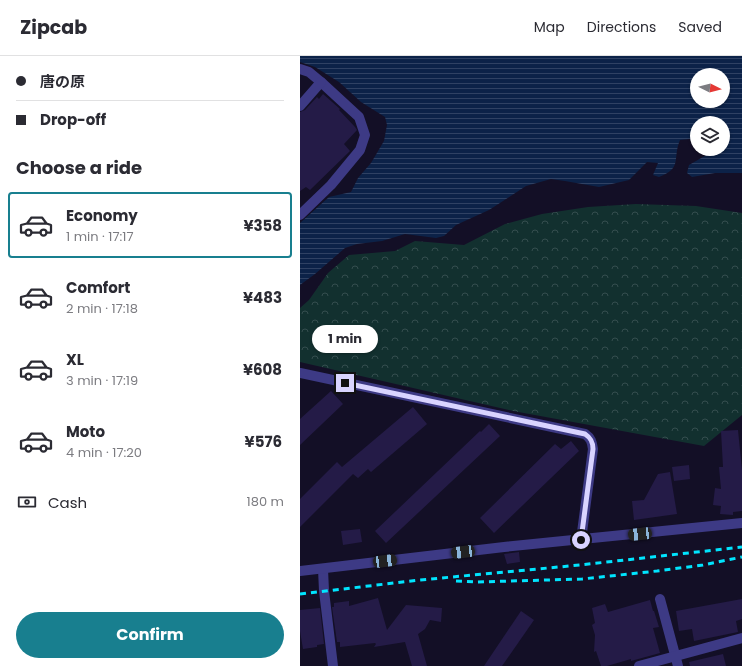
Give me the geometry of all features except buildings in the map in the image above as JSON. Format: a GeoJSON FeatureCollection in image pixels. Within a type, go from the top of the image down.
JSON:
{"type":"FeatureCollection","features":[{"type":"Feature","properties":{"kind":"street"},"geometry":{"type":"LineString","coordinates":[[300,69],[309,72],[359,117],[365,135],[360,150],[331,185],[300,215]]}},
{"type":"Feature","properties":{"kind":"street"},"geometry":{"type":"LineString","coordinates":[[300,106],[321,82]]}},
{"type":"Feature","properties":{"kind":"street"},"geometry":{"type":"LineString","coordinates":[[300,373],[585,434],[590,437],[593,443],[593,449],[581,540]]}},
{"type":"Feature","properties":{"kind":"street"},"geometry":{"type":"LineString","coordinates":[[300,571],[504,547],[742,523]]}},
{"type":"Feature","properties":{"kind":"street"},"geometry":{"type":"LineString","coordinates":[[323,569],[324,591],[333,666]]}},
{"type":"Feature","properties":{"kind":"street"},"geometry":{"type":"LineString","coordinates":[[660,599],[676,661]]}},
{"type":"Feature","properties":{"kind":"street"},"geometry":{"type":"LineString","coordinates":[[640,666],[676,661],[742,638]]}},
{"type":"Feature","properties":{"kind":"green space"},"geometry":{"type":"Polygon","coordinates":[[[636,204],[696,206],[742,213],[742,415],[704,446],[513,411],[300,362],[300,308],[309,300],[328,273],[349,255],[395,251],[415,241],[464,245],[505,224],[542,214],[588,207],[636,204]]]}},
{"type":"Feature","properties":{"kind":"water"},"geometry":{"type":"Polygon","coordinates":[[[300,56],[742,56],[742,173],[715,173],[692,177],[687,173],[689,165],[705,156],[730,156],[730,116],[690,116],[690,139],[680,140],[676,162],[671,170],[666,174],[659,177],[653,175],[658,163],[647,162],[629,180],[599,187],[551,179],[526,186],[489,210],[456,225],[444,236],[436,238],[405,234],[382,241],[357,244],[345,248],[300,285],[300,223],[329,197],[351,192],[358,178],[371,163],[384,141],[387,125],[385,117],[361,102],[339,82],[315,67],[300,62],[300,56]]]}},
{"type":"Feature","properties":{"kind":"railway"},"geometry":{"type":"LineString","coordinates":[[300,594],[420,580],[580,565],[742,547]]}},
{"type":"Feature","properties":{"kind":"railway"},"geometry":{"type":"LineString","coordinates":[[456,581],[477,582],[582,579],[703,565],[742,557]]}},
{"type":"Feature","properties":{"kind":"route"},"geometry":{"type":"LineString","coordinates":[[345,383],[585,434],[590,437],[593,443],[593,449],[581,540]]}}]}
